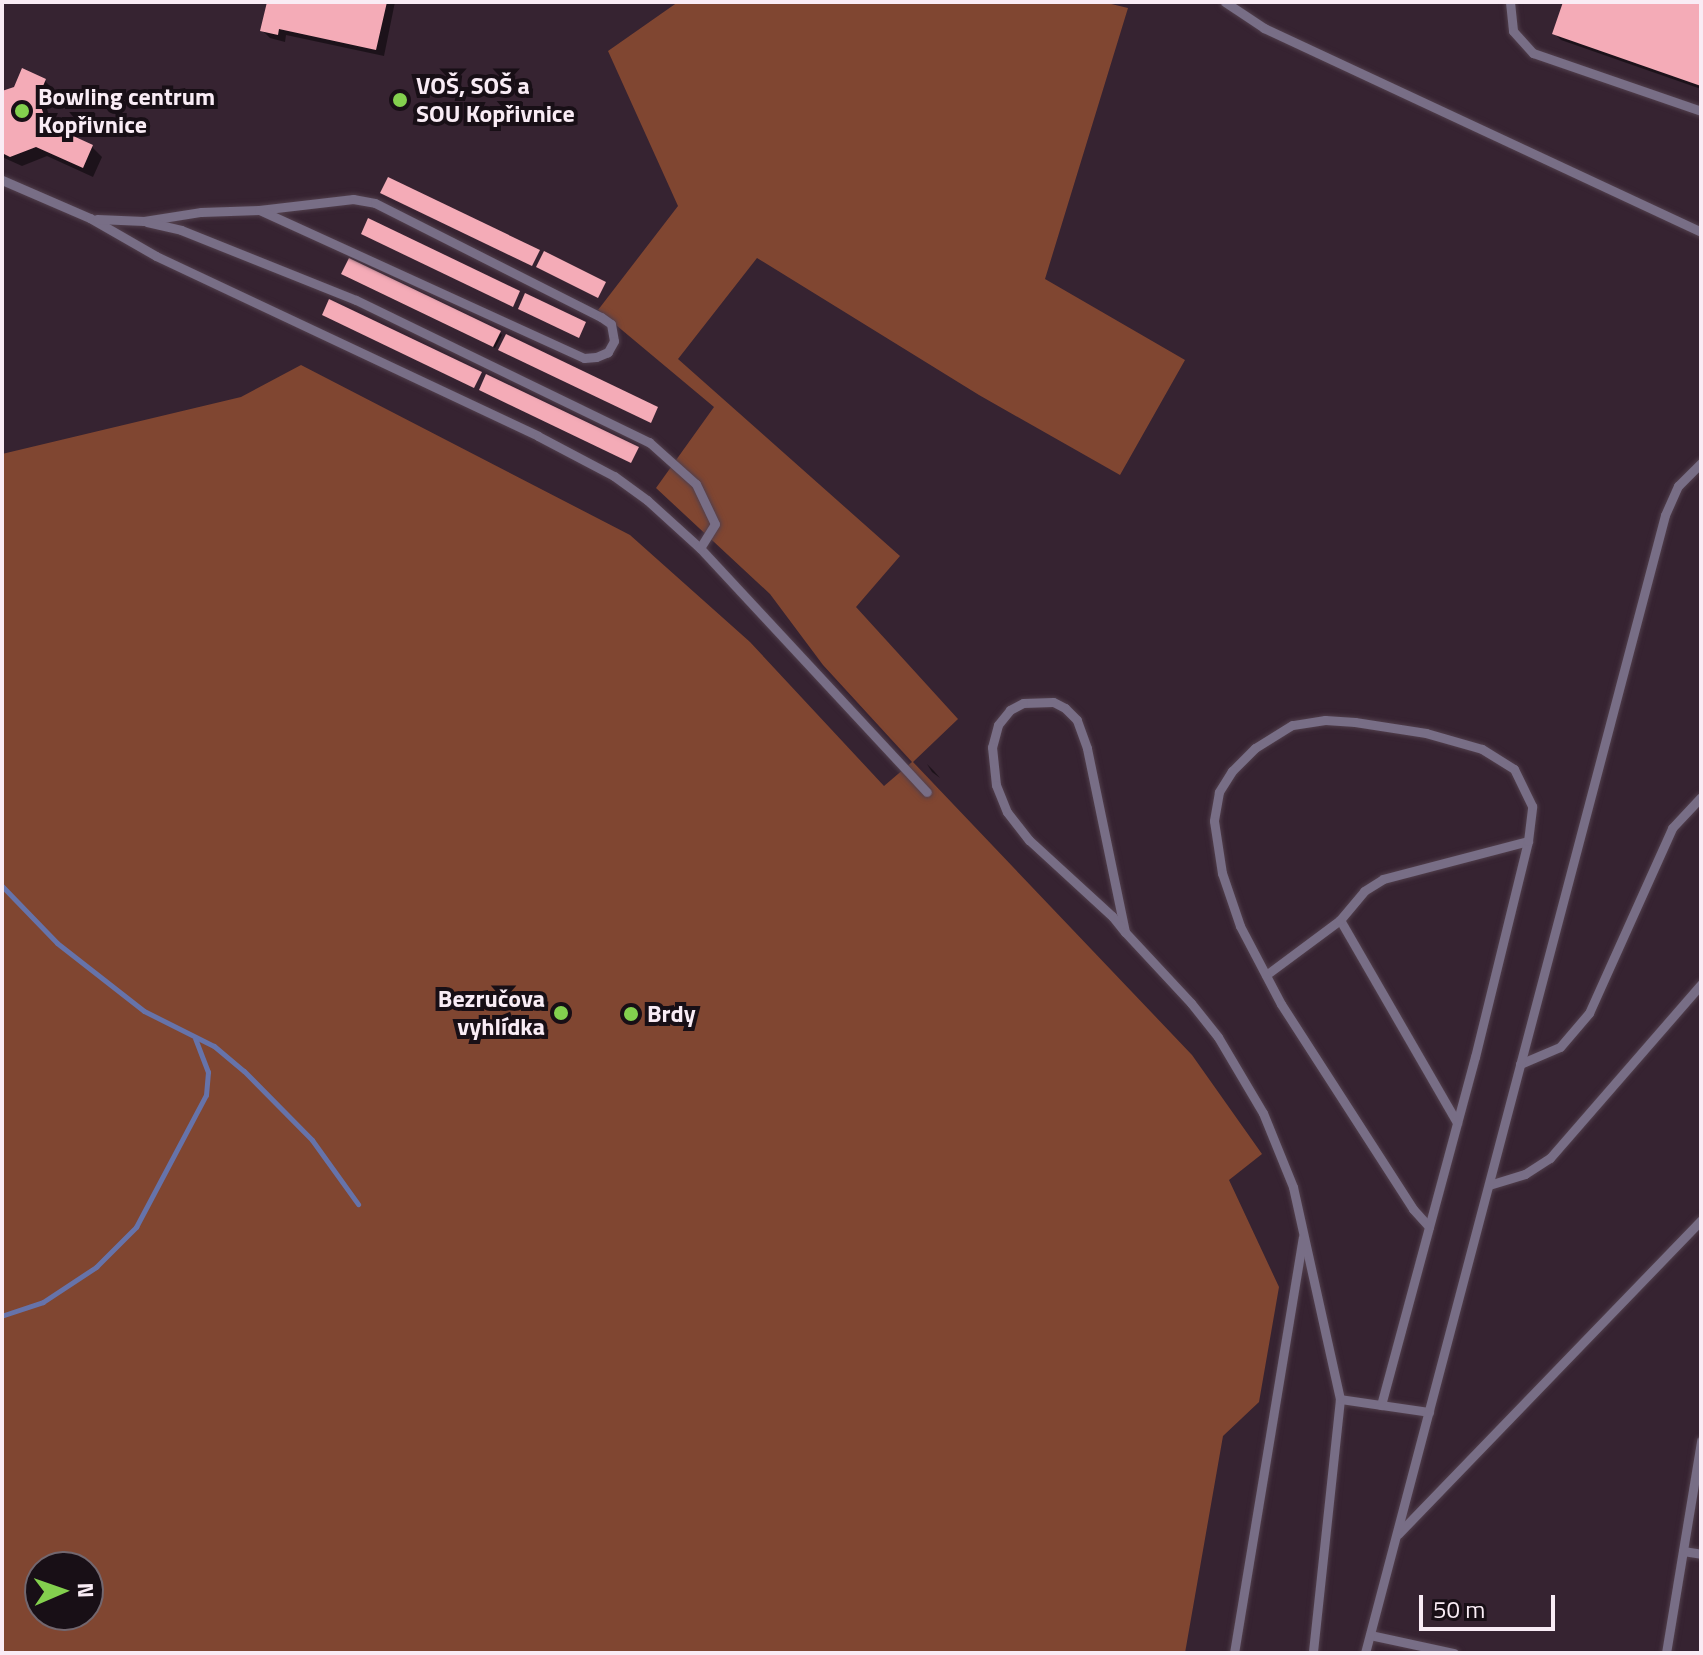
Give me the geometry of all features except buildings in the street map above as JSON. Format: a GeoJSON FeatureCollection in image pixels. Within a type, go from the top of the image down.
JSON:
{"type":"FeatureCollection","features":[{"type":"Feature","properties":{"kind":"lane"},"geometry":{"type":"LineString","coordinates":[[1225,2],[1264,28],[1701,232]]}},
{"type":"Feature","properties":{"kind":"lane"},"geometry":{"type":"LineString","coordinates":[[1510,2],[1513,31],[1533,53],[1701,111]]}},
{"type":"Feature","properties":{"kind":"lane"},"geometry":{"type":"LineString","coordinates":[[2,180],[90,218],[156,256],[504,420],[602,470],[647,500],[700,548],[927,792]]}},
{"type":"Feature","properties":{"kind":"lane"},"geometry":{"type":"LineString","coordinates":[[144,221],[201,212],[259,210],[353,199],[375,203],[601,317],[611,324],[614,341],[608,352],[584,358],[259,210]]}},
{"type":"Feature","properties":{"kind":"lane"},"geometry":{"type":"LineString","coordinates":[[90,218],[144,221],[181,230],[356,300],[649,442],[696,484],[715,524],[700,548]]}},
{"type":"Feature","properties":{"kind":"lane"},"geometry":{"type":"LineString","coordinates":[[1365,1653],[1665,515],[1678,486],[1701,463]]}},
{"type":"Feature","properties":{"kind":"lane"},"geometry":{"type":"LineString","coordinates":[[1125,932],[1087,748],[1077,720],[1053,702],[1023,703],[1004,717],[994,737],[993,769],[1004,806],[1029,840],[1125,932],[1191,1003],[1237,1067],[1272,1132],[1304,1231],[1340,1399],[1313,1653]]}},
{"type":"Feature","properties":{"kind":"lane"},"geometry":{"type":"LineString","coordinates":[[1381,1405],[1429,1227],[1457,1123],[1528,841],[1532,806],[1525,786],[1514,769],[1488,751],[1426,733],[1355,722],[1312,721],[1282,730],[1232,771],[1219,792],[1214,815],[1217,851],[1232,907],[1266,975],[1413,1209],[1429,1227]]}},
{"type":"Feature","properties":{"kind":"lane"},"geometry":{"type":"LineString","coordinates":[[1520,1064],[1560,1047],[1589,1013],[1672,828],[1701,797]]}},
{"type":"Feature","properties":{"kind":"lane"},"geometry":{"type":"LineString","coordinates":[[1266,975],[1340,920],[1364,891],[1383,879],[1528,841]]}},
{"type":"Feature","properties":{"kind":"lane"},"geometry":{"type":"LineString","coordinates":[[1340,920],[1457,1123]]}},
{"type":"Feature","properties":{"kind":"lane"},"geometry":{"type":"LineString","coordinates":[[1489,1185],[1525,1174],[1550,1158],[1701,984]]}},
{"type":"Feature","properties":{"kind":"lane"},"geometry":{"type":"LineString","coordinates":[[1396,1535],[1701,1220]]}},
{"type":"Feature","properties":{"kind":"lane"},"geometry":{"type":"LineString","coordinates":[[1234,1653],[1304,1231]]}},
{"type":"Feature","properties":{"kind":"lane"},"geometry":{"type":"LineString","coordinates":[[1340,1399],[1429,1412]]}},
{"type":"Feature","properties":{"kind":"lane"},"geometry":{"type":"LineString","coordinates":[[1666,1653],[1701,1441]]}},
{"type":"Feature","properties":{"kind":"lane"},"geometry":{"type":"LineString","coordinates":[[1683,1551],[1701,1554]]}},
{"type":"Feature","properties":{"kind":"lane"},"geometry":{"type":"LineString","coordinates":[[1370,1635],[1454,1653]]}},
{"type":"Feature","properties":{"kind":"shaded area"},"geometry":{"type":"Polygon","coordinates":[[[678,2],[1103,2],[1128,8],[1045,279],[1185,360],[1120,475],[979,395],[757,258],[678,359],[900,556],[856,607],[958,719],[913,762],[1192,1055],[1262,1154],[1229,1180],[1279,1287],[1259,1402],[1223,1436],[1185,1653],[2,1653],[2,454],[241,397],[301,365],[630,535],[750,642],[884,786],[912,762],[823,665],[770,594],[656,488],[714,407],[598,310],[678,206],[608,51],[678,2]]]}},
{"type":"Feature","properties":{"kind":"waterway"},"geometry":{"type":"LineString","coordinates":[[2,886],[57,943],[144,1011],[214,1046],[244,1071],[312,1140],[358,1204]]}},
{"type":"Feature","properties":{"kind":"waterway"},"geometry":{"type":"LineString","coordinates":[[4,1315],[43,1302],[96,1267],[136,1227],[206,1095],[208,1072],[195,1038]]}},
{"type":"Feature","properties":{"kind":"place","name":"VOŠ, SOŠ a SOU Kopřivnice"},"geometry":{"type":"Point","coordinates":[400,100]}},
{"type":"Feature","properties":{"kind":"place","name":"Bowling centrum Kopřivnice"},"geometry":{"type":"Point","coordinates":[22,111]}},
{"type":"Feature","properties":{"kind":"place","name":"Bezručova vyhlídka"},"geometry":{"type":"Point","coordinates":[561,1013]}},
{"type":"Feature","properties":{"kind":"place","name":"Brdy"},"geometry":{"type":"Point","coordinates":[631,1014]}}]}
